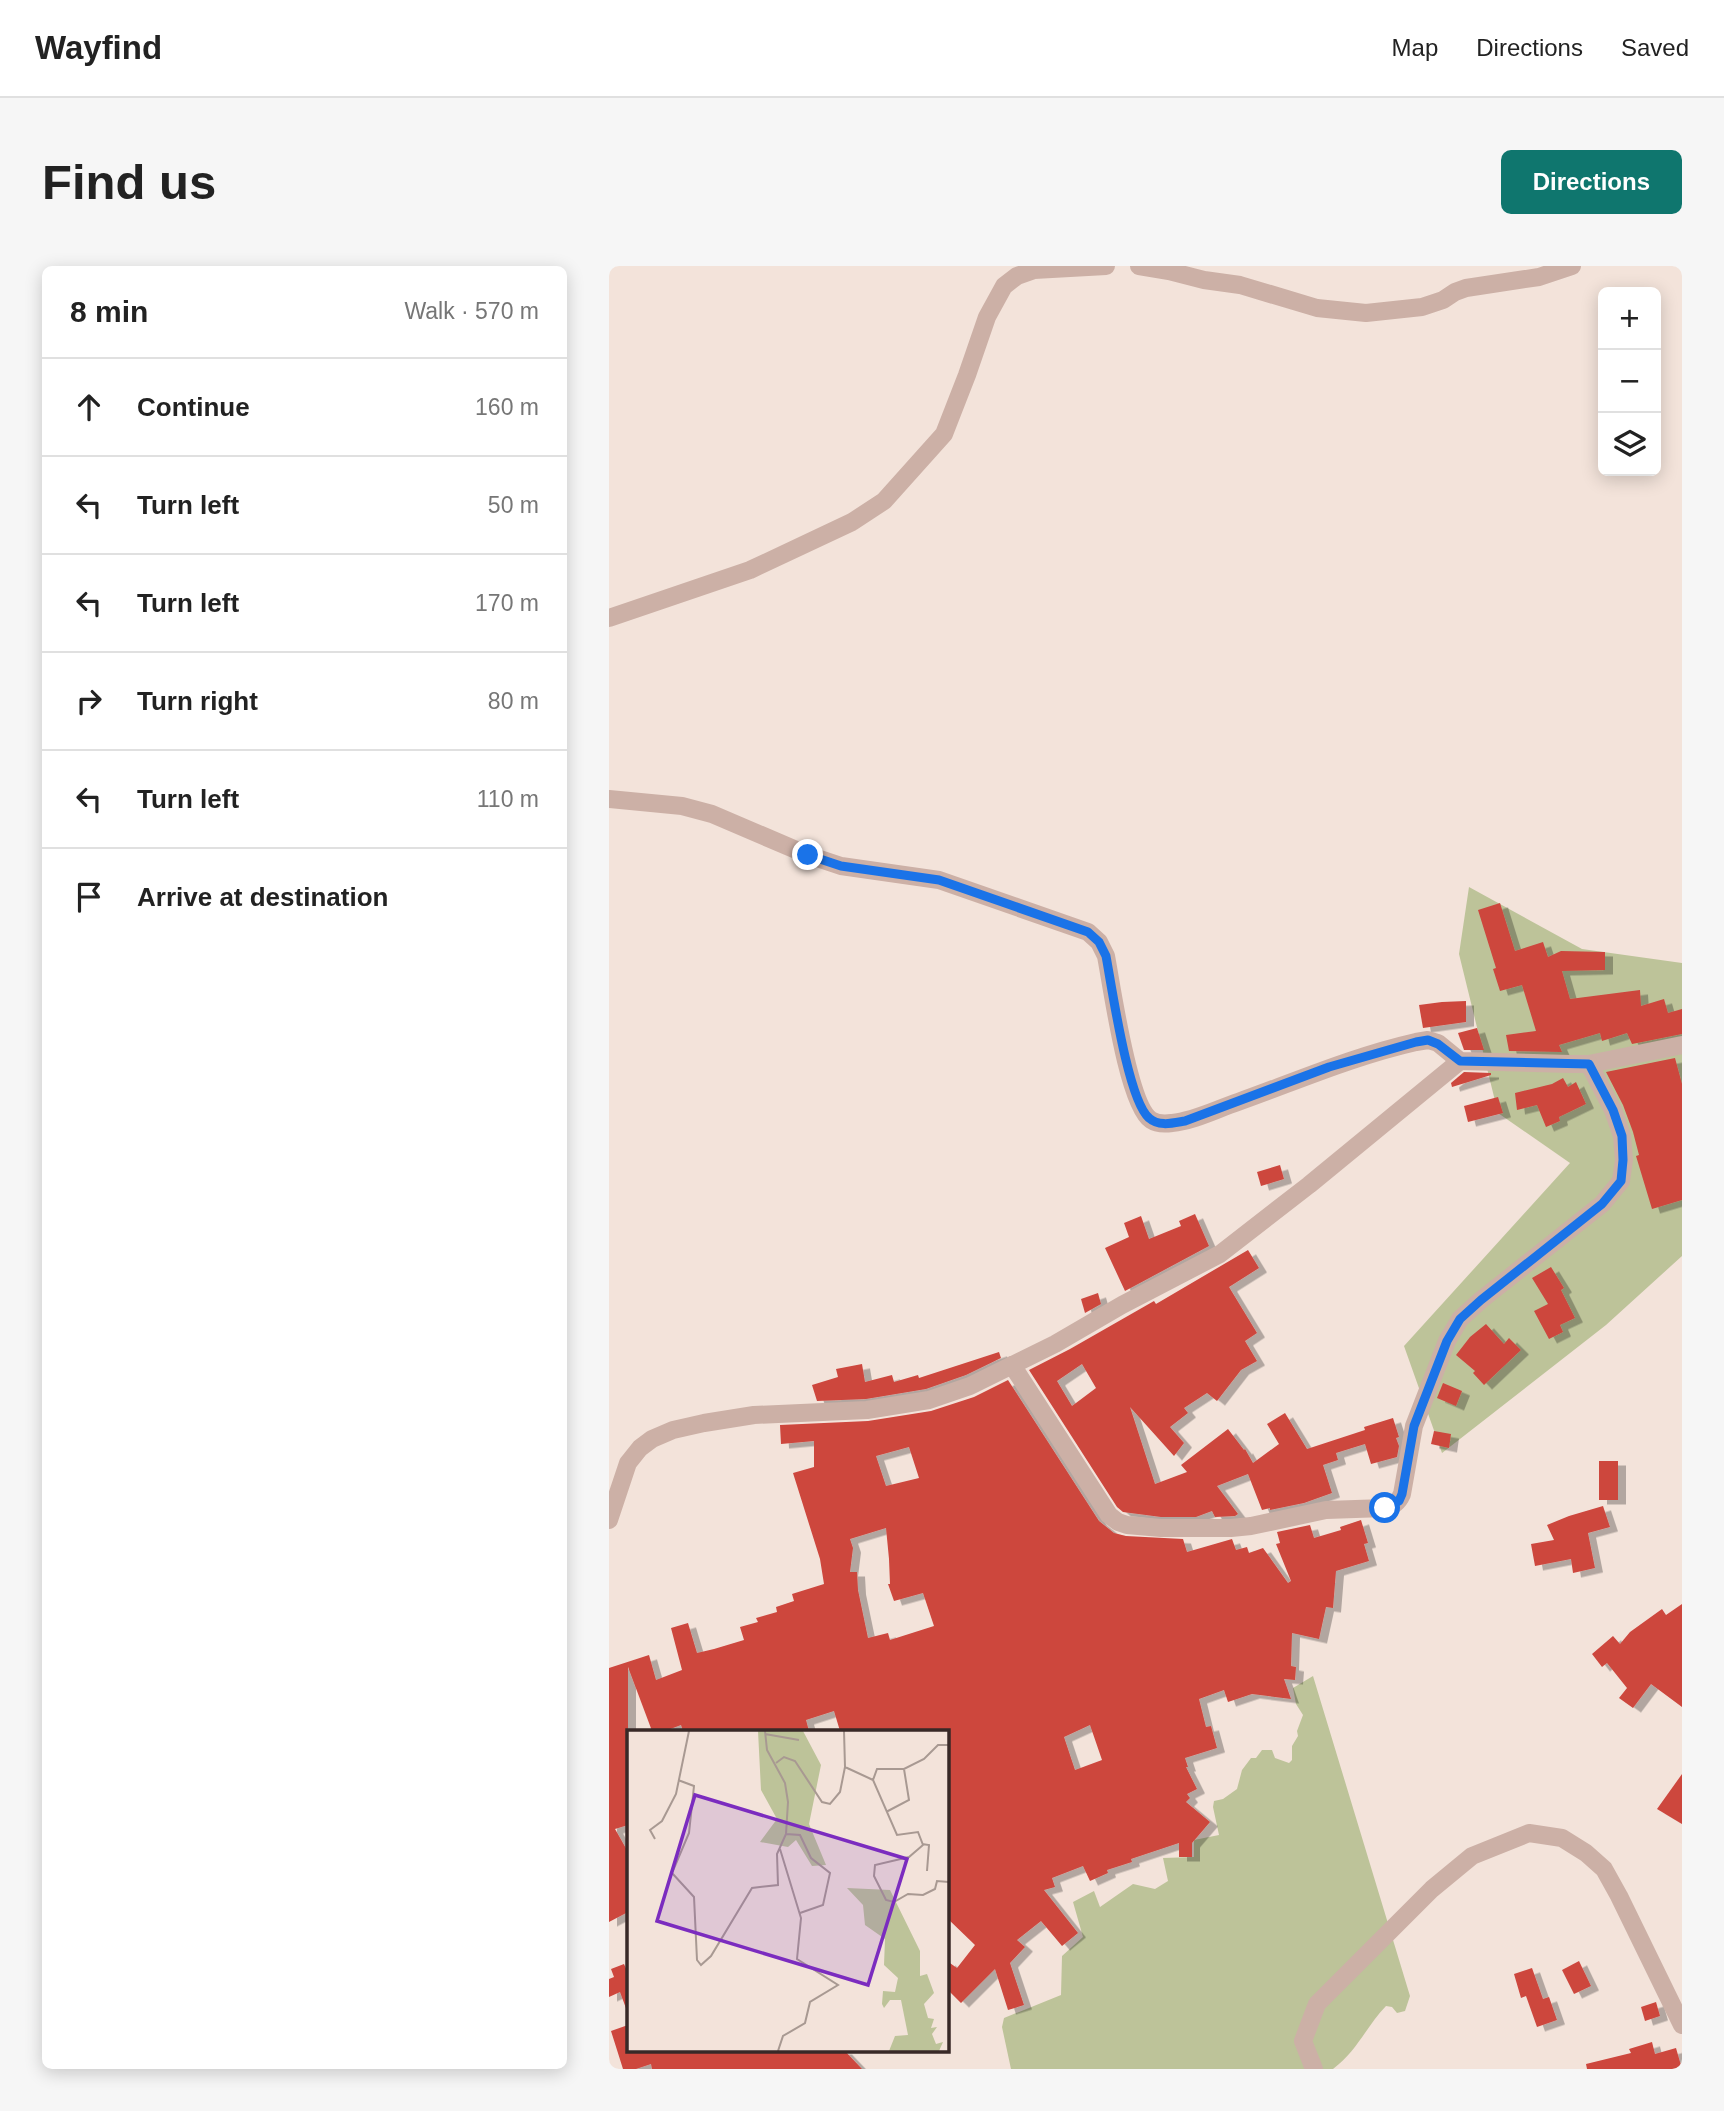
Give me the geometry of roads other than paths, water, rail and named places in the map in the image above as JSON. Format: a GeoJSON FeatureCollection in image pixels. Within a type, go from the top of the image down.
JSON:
{"type":"FeatureCollection","features":[{"type":"Feature","properties":{"kind":"street"},"geometry":{"type":"LineString","coordinates":[[609,618],[750,569],[852,522],[884,501],[944,434],[987,317],[1004,286],[1017,276],[1034,270],[1105,266]]}},
{"type":"Feature","properties":{"kind":"street"},"geometry":{"type":"LineString","coordinates":[[1139,266],[1241,285],[1317,308],[1366,313],[1422,307],[1466,288],[1539,277],[1572,266]]}},
{"type":"Feature","properties":{"kind":"street"},"geometry":{"type":"LineString","coordinates":[[609,799],[682,806],[712,814],[808,855],[841,866],[939,880],[1088,932],[1099,942],[1106,956],[1130,1077],[1143,1111],[1150,1119],[1160,1124],[1185,1121],[1329,1067],[1428,1040],[1438,1044],[1460,1061],[1589,1064],[1682,1045]]}},
{"type":"Feature","properties":{"kind":"street"},"geometry":{"type":"LineString","coordinates":[[609,1520],[628,1463],[640,1448],[652,1439],[673,1430],[754,1415],[867,1410],[929,1400],[970,1386],[1012,1366],[1220,1254],[1460,1061]]}},
{"type":"Feature","properties":{"kind":"street"},"geometry":{"type":"LineString","coordinates":[[1012,1366],[1109,1515],[1122,1525],[1231,1528],[1326,1510],[1385,1508],[1393,1505],[1399,1501],[1402,1494],[1414,1426],[1447,1341],[1460,1319],[1602,1204],[1621,1181],[1622,1136],[1613,1110],[1589,1064]]}},
{"type":"Feature","properties":{"kind":"street"},"geometry":{"type":"LineString","coordinates":[[1314,2069],[1303,2041],[1317,2004],[1432,1889],[1472,1856],[1529,1833],[1562,1838],[1586,1853],[1604,1869],[1682,2025]]}}]}
